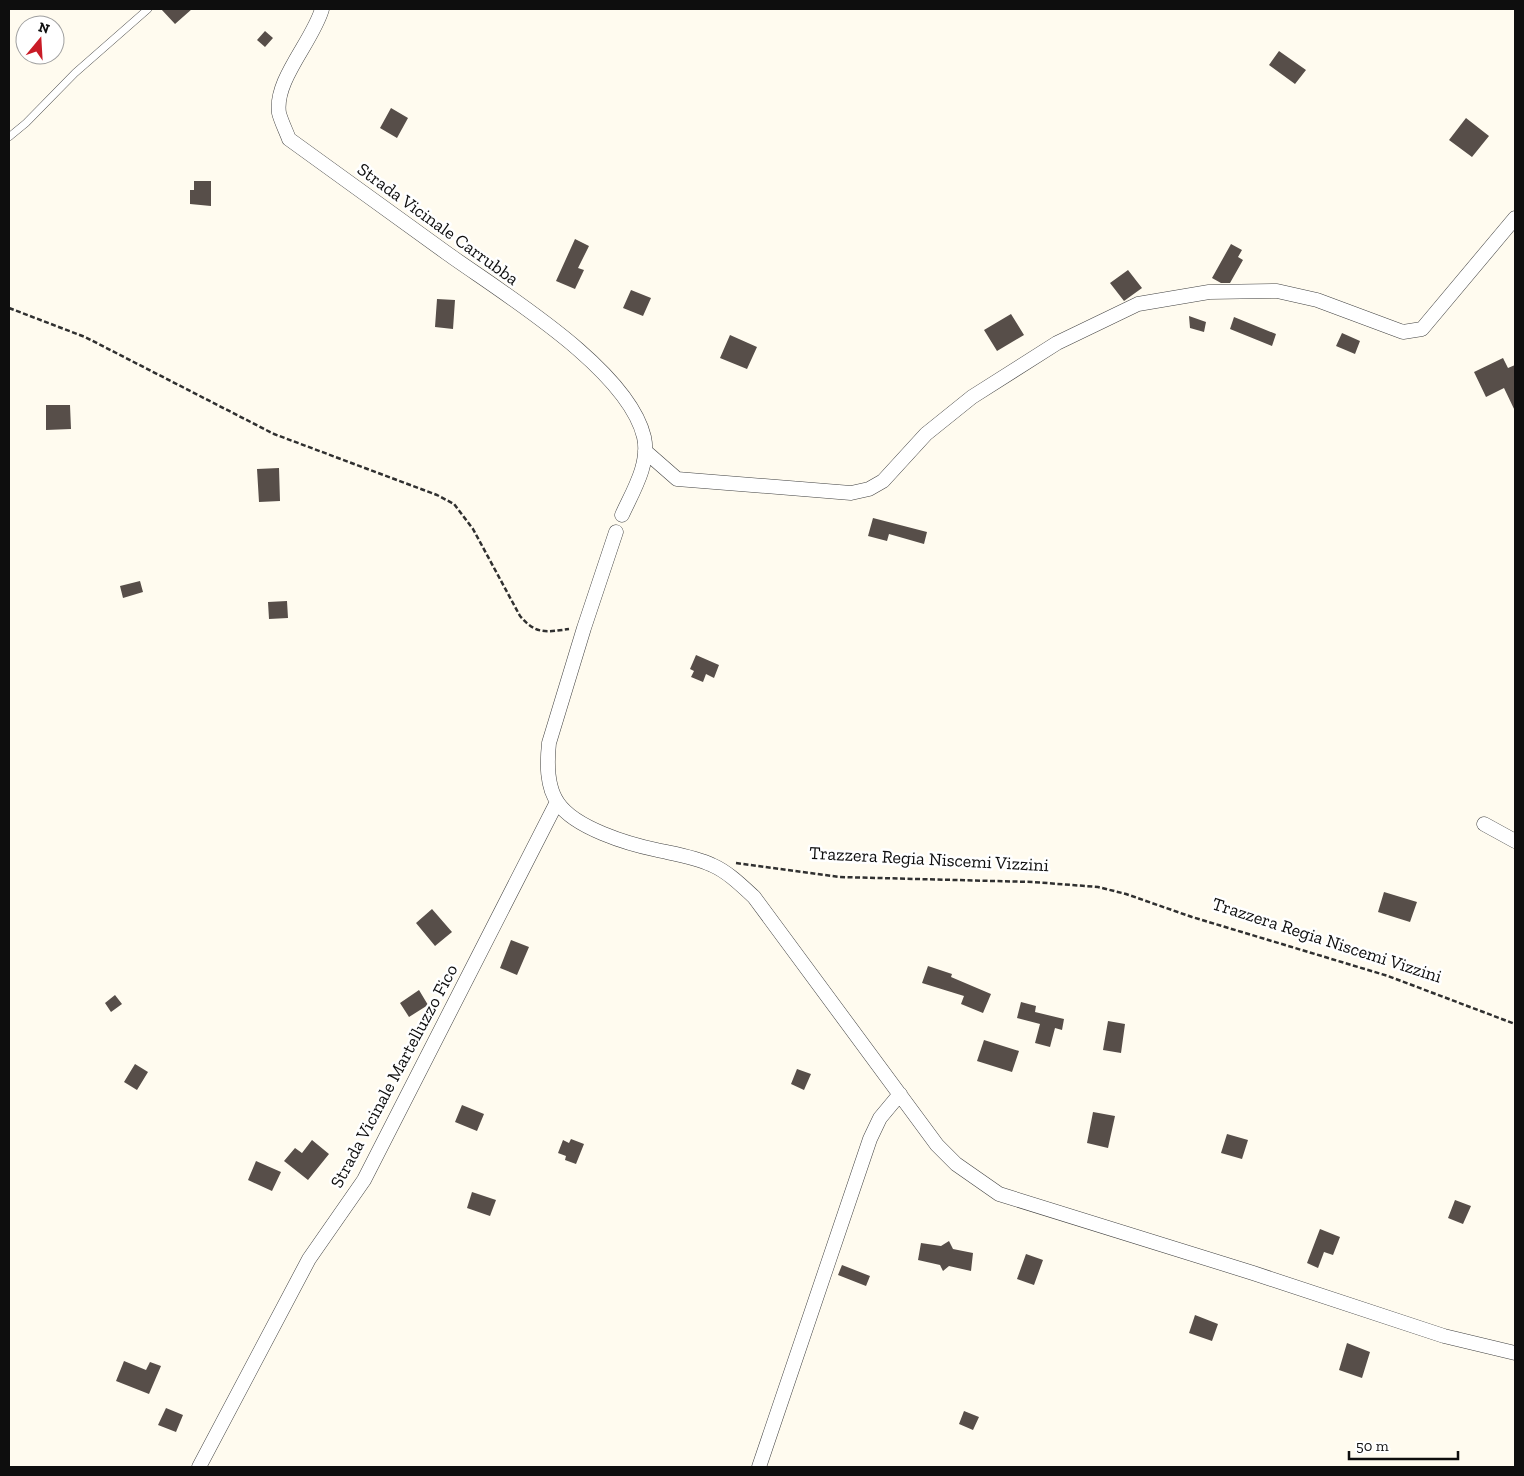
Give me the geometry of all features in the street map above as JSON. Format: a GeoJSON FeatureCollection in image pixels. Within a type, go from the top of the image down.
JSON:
{"type":"FeatureCollection","features":[{"type":"Feature","properties":{"kind":"street","name":"Strada Vicinale Carrubba"},"geometry":{"type":"LineString","coordinates":[[322,9],[319,21],[284,82],[279,112],[289,139],[566,338],[605,376],[635,414],[644,436],[646,451]]}},
{"type":"Feature","properties":{"kind":"street"},"geometry":{"type":"LineString","coordinates":[[622,515],[640,477],[646,451],[678,479],[851,492],[869,490],[884,481],[926,434],[972,398],[1057,343],[1138,304],[1209,292],[1277,291],[1317,300],[1403,332],[1422,329],[1515,218]]}},
{"type":"Feature","properties":{"kind":"street"},"geometry":{"type":"LineString","coordinates":[[616,532],[549,743],[548,772],[557,802],[568,814],[596,830],[647,848],[713,865],[733,878],[754,897],[937,1145],[956,1164],[999,1194],[1244,1270],[1444,1336],[1515,1353]]}},
{"type":"Feature","properties":{"kind":"street","name":"Strada Vicinale Martelluzzo Fico"},"geometry":{"type":"LineString","coordinates":[[199,1467],[309,1259],[364,1180],[557,802]]}},
{"type":"Feature","properties":{"kind":"street"},"geometry":{"type":"LineString","coordinates":[[1484,824],[1515,841]]}},
{"type":"Feature","properties":{"kind":"street"},"geometry":{"type":"LineString","coordinates":[[759,1467],[870,1139],[880,1118],[900,1094]]}},
{"type":"Feature","properties":{"kind":"lane"},"geometry":{"type":"LineString","coordinates":[[9,137],[26,123],[75,74],[148,9]]}},
{"type":"Feature","properties":{"kind":"path"},"geometry":{"type":"LineString","coordinates":[[9,308],[85,337],[274,434],[437,495],[454,504],[473,529],[520,616],[529,627],[542,632],[584,628]]}},
{"type":"Feature","properties":{"kind":"path","name":"Trazzera Regia Niscemi Vizzini"},"geometry":{"type":"LineString","coordinates":[[713,865],[725,861],[840,877],[1033,882],[1098,887],[1126,894],[1192,917],[1388,976],[1515,1024]]}},
{"type":"Feature","properties":{"kind":"building"},"geometry":{"type":"Polygon","coordinates":[[[161,9],[192,9],[175,24],[161,9]]]}},
{"type":"Feature","properties":{"kind":"building"},"geometry":{"type":"Polygon","coordinates":[[[265,31],[273,38],[265,47],[257,40],[265,31]]]}},
{"type":"Feature","properties":{"kind":"building"},"geometry":{"type":"Polygon","coordinates":[[[1279,51],[1306,70],[1295,84],[1269,65],[1279,51]]]}},
{"type":"Feature","properties":{"kind":"building"},"geometry":{"type":"Polygon","coordinates":[[[391,108],[408,118],[397,138],[380,128],[391,108]]]}},
{"type":"Feature","properties":{"kind":"building"},"geometry":{"type":"Polygon","coordinates":[[[1466,118],[1489,136],[1472,157],[1449,140],[1466,118]]]}},
{"type":"Feature","properties":{"kind":"building"},"geometry":{"type":"Polygon","coordinates":[[[194,181],[211,181],[211,206],[190,204],[190,190],[194,190],[194,181]]]}},
{"type":"Feature","properties":{"kind":"building"},"geometry":{"type":"Polygon","coordinates":[[[575,239],[589,246],[578,268],[584,270],[575,289],[556,281],[575,239]]]}},
{"type":"Feature","properties":{"kind":"building"},"geometry":{"type":"Polygon","coordinates":[[[1231,244],[1242,250],[1238,257],[1243,260],[1230,283],[1221,283],[1212,278],[1231,244]]]}},
{"type":"Feature","properties":{"kind":"building"},"geometry":{"type":"Polygon","coordinates":[[[1128,270],[1142,288],[1124,301],[1110,283],[1128,270]]]}},
{"type":"Feature","properties":{"kind":"building"},"geometry":{"type":"Polygon","coordinates":[[[631,290],[651,298],[643,316],[623,308],[631,290]]]}},
{"type":"Feature","properties":{"kind":"building"},"geometry":{"type":"Polygon","coordinates":[[[437,299],[455,300],[453,329],[435,327],[437,299]]]}},
{"type":"Feature","properties":{"kind":"building"},"geometry":{"type":"Polygon","coordinates":[[[1011,314],[1024,335],[997,351],[984,330],[1011,314]]]}},
{"type":"Feature","properties":{"kind":"building"},"geometry":{"type":"Polygon","coordinates":[[[1189,316],[1206,322],[1204,332],[1190,328],[1189,316]]]}},
{"type":"Feature","properties":{"kind":"building"},"geometry":{"type":"Polygon","coordinates":[[[1234,317],[1276,334],[1272,346],[1230,329],[1234,317]]]}},
{"type":"Feature","properties":{"kind":"building"},"geometry":{"type":"Polygon","coordinates":[[[1342,333],[1360,341],[1355,354],[1336,346],[1342,333]]]}},
{"type":"Feature","properties":{"kind":"building"},"geometry":{"type":"Polygon","coordinates":[[[730,335],[757,347],[747,369],[720,358],[730,335]]]}},
{"type":"Feature","properties":{"kind":"building"},"geometry":{"type":"Polygon","coordinates":[[[1503,358],[1508,368],[1515,365],[1515,411],[1504,388],[1486,397],[1474,372],[1503,358]]]}},
{"type":"Feature","properties":{"kind":"building"},"geometry":{"type":"Polygon","coordinates":[[[46,405],[70,405],[71,429],[46,430],[46,405]]]}},
{"type":"Feature","properties":{"kind":"building"},"geometry":{"type":"Polygon","coordinates":[[[279,468],[280,501],[259,502],[257,469],[279,468]]]}},
{"type":"Feature","properties":{"kind":"building"},"geometry":{"type":"Polygon","coordinates":[[[873,518],[927,532],[924,544],[889,534],[887,541],[868,536],[873,518]]]}},
{"type":"Feature","properties":{"kind":"building"},"geometry":{"type":"Polygon","coordinates":[[[140,581],[143,592],[123,598],[120,586],[140,581]]]}},
{"type":"Feature","properties":{"kind":"building"},"geometry":{"type":"Polygon","coordinates":[[[287,601],[288,618],[269,619],[268,602],[287,601]]]}},
{"type":"Feature","properties":{"kind":"building"},"geometry":{"type":"Polygon","coordinates":[[[696,655],[719,665],[714,678],[706,674],[703,682],[691,677],[694,671],[690,669],[696,655]]]}},
{"type":"Feature","properties":{"kind":"building"},"geometry":{"type":"Polygon","coordinates":[[[1384,892],[1417,902],[1410,922],[1378,912],[1384,892]]]}},
{"type":"Feature","properties":{"kind":"building"},"geometry":{"type":"Polygon","coordinates":[[[432,909],[452,932],[435,946],[416,923],[432,909]]]}},
{"type":"Feature","properties":{"kind":"building"},"geometry":{"type":"Polygon","coordinates":[[[511,940],[529,947],[517,975],[500,968],[511,940]]]}},
{"type":"Feature","properties":{"kind":"building"},"geometry":{"type":"Polygon","coordinates":[[[928,966],[952,974],[951,977],[991,994],[983,1013],[961,1004],[964,996],[922,983],[928,966]]]}},
{"type":"Feature","properties":{"kind":"building"},"geometry":{"type":"Polygon","coordinates":[[[419,990],[428,1005],[409,1017],[400,1003],[419,990]]]}},
{"type":"Feature","properties":{"kind":"building"},"geometry":{"type":"Polygon","coordinates":[[[115,995],[122,1004],[111,1012],[105,1003],[115,995]]]}},
{"type":"Feature","properties":{"kind":"building"},"geometry":{"type":"Polygon","coordinates":[[[1021,1002],[1036,1006],[1035,1012],[1064,1019],[1062,1030],[1055,1028],[1050,1047],[1035,1043],[1040,1024],[1017,1018],[1021,1002]]]}},
{"type":"Feature","properties":{"kind":"building"},"geometry":{"type":"Polygon","coordinates":[[[1108,1021],[1125,1024],[1121,1053],[1103,1050],[1108,1021]]]}},
{"type":"Feature","properties":{"kind":"building"},"geometry":{"type":"Polygon","coordinates":[[[984,1040],[1019,1051],[1012,1072],[977,1061],[984,1040]]]}},
{"type":"Feature","properties":{"kind":"building"},"geometry":{"type":"Polygon","coordinates":[[[135,1064],[148,1072],[137,1090],[124,1082],[135,1064]]]}},
{"type":"Feature","properties":{"kind":"building"},"geometry":{"type":"Polygon","coordinates":[[[797,1069],[811,1074],[804,1090],[791,1084],[797,1069]]]}},
{"type":"Feature","properties":{"kind":"building"},"geometry":{"type":"Polygon","coordinates":[[[462,1105],[484,1114],[477,1131],[455,1122],[462,1105]]]}},
{"type":"Feature","properties":{"kind":"building"},"geometry":{"type":"Polygon","coordinates":[[[1093,1112],[1115,1116],[1108,1148],[1087,1143],[1093,1112]]]}},
{"type":"Feature","properties":{"kind":"building"},"geometry":{"type":"Polygon","coordinates":[[[1227,1134],[1248,1140],[1242,1159],[1221,1153],[1227,1134]]]}},
{"type":"Feature","properties":{"kind":"building"},"geometry":{"type":"Polygon","coordinates":[[[571,1139],[584,1144],[576,1164],[565,1160],[566,1156],[558,1153],[563,1140],[569,1143],[571,1139]]]}},
{"type":"Feature","properties":{"kind":"building"},"geometry":{"type":"Polygon","coordinates":[[[312,1140],[329,1154],[308,1180],[284,1161],[295,1148],[302,1153],[312,1140]]]}},
{"type":"Feature","properties":{"kind":"building"},"geometry":{"type":"Polygon","coordinates":[[[256,1161],[281,1172],[272,1191],[248,1180],[256,1161]]]}},
{"type":"Feature","properties":{"kind":"building"},"geometry":{"type":"Polygon","coordinates":[[[472,1192],[496,1200],[490,1216],[467,1208],[472,1192]]]}},
{"type":"Feature","properties":{"kind":"building"},"geometry":{"type":"Polygon","coordinates":[[[1455,1200],[1471,1206],[1463,1224],[1448,1218],[1455,1200]]]}},
{"type":"Feature","properties":{"kind":"building"},"geometry":{"type":"Polygon","coordinates":[[[1320,1229],[1340,1237],[1333,1255],[1324,1252],[1318,1268],[1307,1263],[1320,1229]]]}},
{"type":"Feature","properties":{"kind":"building"},"geometry":{"type":"Polygon","coordinates":[[[949,1241],[953,1249],[973,1253],[971,1271],[949,1266],[943,1271],[940,1265],[918,1260],[921,1243],[941,1246],[949,1241]]]}},
{"type":"Feature","properties":{"kind":"building"},"geometry":{"type":"Polygon","coordinates":[[[1026,1254],[1043,1260],[1034,1285],[1017,1279],[1026,1254]]]}},
{"type":"Feature","properties":{"kind":"building"},"geometry":{"type":"Polygon","coordinates":[[[842,1265],[870,1276],[866,1286],[838,1275],[842,1265]]]}},
{"type":"Feature","properties":{"kind":"building"},"geometry":{"type":"Polygon","coordinates":[[[1195,1315],[1218,1324],[1212,1341],[1189,1333],[1195,1315]]]}},
{"type":"Feature","properties":{"kind":"building"},"geometry":{"type":"Polygon","coordinates":[[[1347,1343],[1370,1352],[1362,1378],[1339,1370],[1347,1343]]]}},
{"type":"Feature","properties":{"kind":"building"},"geometry":{"type":"Polygon","coordinates":[[[124,1361],[146,1370],[150,1362],[161,1366],[149,1394],[116,1381],[124,1361]]]}},
{"type":"Feature","properties":{"kind":"building"},"geometry":{"type":"Polygon","coordinates":[[[166,1408],[183,1415],[176,1432],[158,1425],[166,1408]]]}},
{"type":"Feature","properties":{"kind":"building"},"geometry":{"type":"Polygon","coordinates":[[[964,1411],[979,1417],[973,1430],[959,1424],[964,1411]]]}}]}
